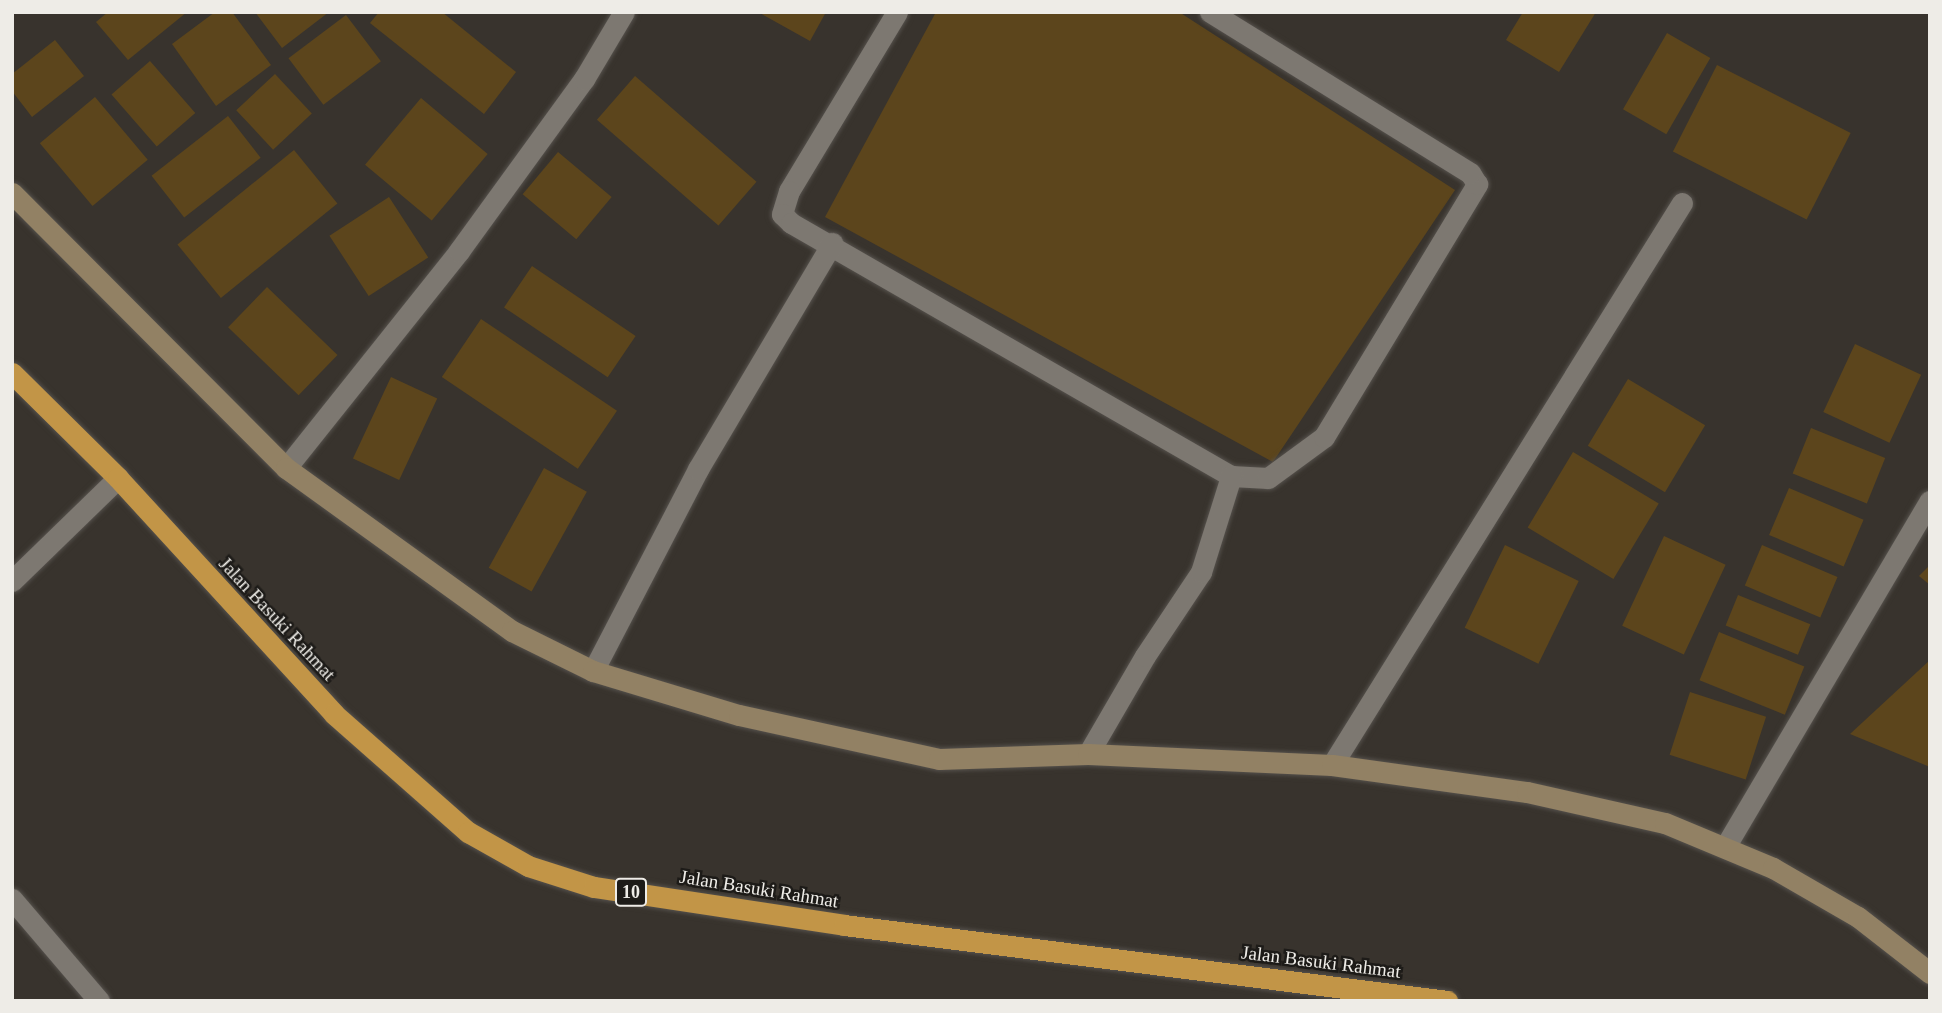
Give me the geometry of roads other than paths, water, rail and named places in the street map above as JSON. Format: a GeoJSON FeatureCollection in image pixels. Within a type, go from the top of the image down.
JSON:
{"type":"FeatureCollection","features":[{"type":"Feature","properties":{"kind":"highway","name":"Jalan Basuki Rahmat"},"geometry":{"type":"LineString","coordinates":[[12,373],[118,478],[277,654],[402,778],[468,832],[528,866],[594,887],[831,923],[1447,1001]]}},
{"type":"Feature","properties":{"kind":"street"},"geometry":{"type":"LineString","coordinates":[[286,468],[459,251],[584,79],[624,12]]}},
{"type":"Feature","properties":{"kind":"street"},"geometry":{"type":"LineString","coordinates":[[897,12],[784,203],[782,214],[791,223],[832,243],[1231,477],[1268,478],[1324,437],[1478,184],[1470,173],[1210,12]]}},
{"type":"Feature","properties":{"kind":"street"},"geometry":{"type":"LineString","coordinates":[[12,193],[286,468],[512,631],[593,671],[738,715],[939,759],[1088,754],[1332,765],[1527,792],[1665,824],[1773,867],[1858,917],[1930,973]]}},
{"type":"Feature","properties":{"kind":"street"},"geometry":{"type":"LineString","coordinates":[[1332,765],[1682,203]]}},
{"type":"Feature","properties":{"kind":"street"},"geometry":{"type":"LineString","coordinates":[[593,671],[698,469],[832,243]]}},
{"type":"Feature","properties":{"kind":"street"},"geometry":{"type":"LineString","coordinates":[[1088,754],[1145,656],[1201,572],[1231,477]]}},
{"type":"Feature","properties":{"kind":"street"},"geometry":{"type":"LineString","coordinates":[[12,581],[118,478]]}},
{"type":"Feature","properties":{"kind":"street"},"geometry":{"type":"LineString","coordinates":[[1725,847],[1930,501]]}},
{"type":"Feature","properties":{"kind":"street"},"geometry":{"type":"LineString","coordinates":[[12,900],[99,1001]]}}]}
